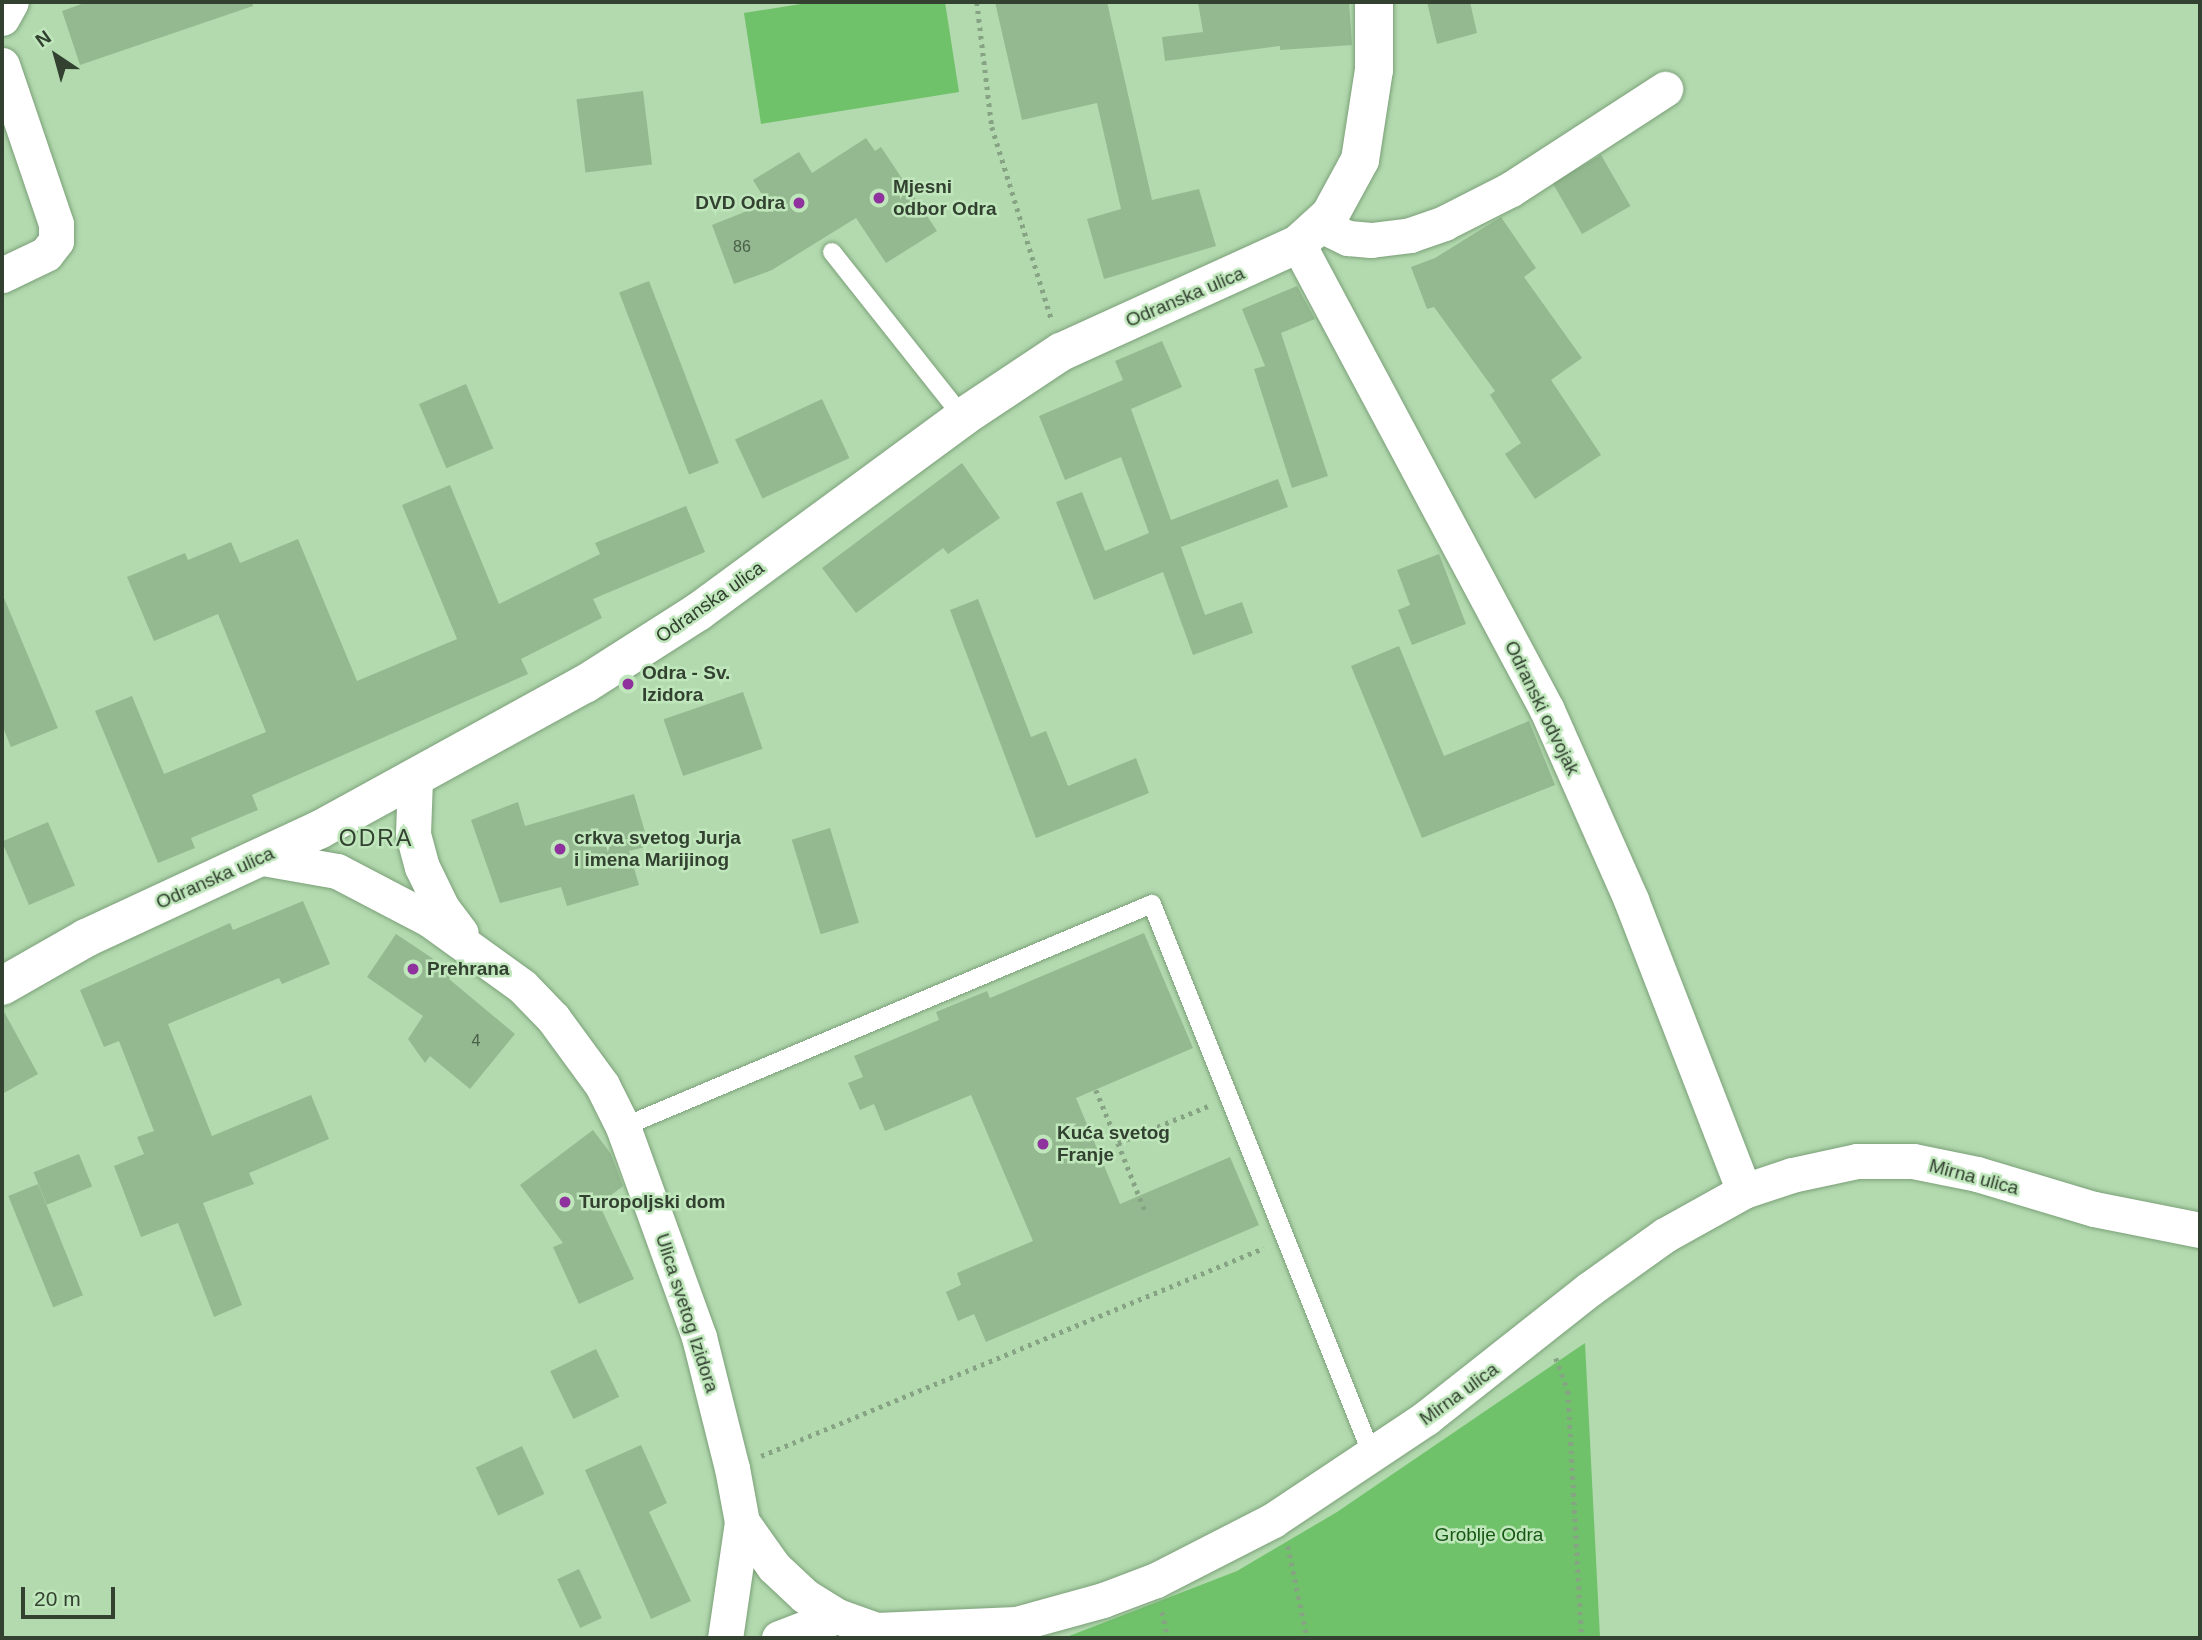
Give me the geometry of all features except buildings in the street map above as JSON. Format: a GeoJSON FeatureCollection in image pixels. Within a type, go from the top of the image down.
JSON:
{"type":"FeatureCollection","features":[{"type":"Feature","properties":{"kind":"street"},"geometry":{"type":"LineString","coordinates":[[2,18],[11,2]]}},
{"type":"Feature","properties":{"kind":"street"},"geometry":{"type":"LineString","coordinates":[[1374,2],[1374,70],[1360,160],[1310,234],[1371,240],[1410,235],[1444,223],[1511,189],[1665,89]]}},
{"type":"Feature","properties":{"kind":"street"},"geometry":{"type":"LineString","coordinates":[[2,65],[57,224],[56,241],[47,254],[2,275]]}},
{"type":"Feature","properties":{"kind":"street","name":"Odranska ulica"},"geometry":{"type":"LineString","coordinates":[[2,986],[86,938],[263,858],[415,779],[642,650],[963,417],[1061,352],[1310,234]]}},
{"type":"Feature","properties":{"kind":"street","name":"Odranski odvojak"},"geometry":{"type":"LineString","coordinates":[[1310,234],[1547,710],[1630,900],[1744,1191]]}},
{"type":"Feature","properties":{"kind":"street"},"geometry":{"type":"LineString","coordinates":[[415,779],[414,834],[422,867],[442,908],[471,947]]}},
{"type":"Feature","properties":{"kind":"street","name":"Ulica svetog Izidora"},"geometry":{"type":"LineString","coordinates":[[263,858],[337,871],[429,919],[471,947],[522,986],[552,1018],[602,1085],[623,1127],[699,1337],[732,1468],[742,1522]]}},
{"type":"Feature","properties":{"kind":"street","name":"Mirna ulica"},"geometry":{"type":"LineString","coordinates":[[742,1522],[774,1567],[805,1596],[837,1616],[876,1630],[936,1631],[1016,1624],[1103,1600],[1211,1555],[1372,1455],[1484,1377],[1628,1261],[1744,1191],[1826,1166],[1880,1159],[1913,1161],[1978,1174],[2094,1209],[2200,1230]]}},
{"type":"Feature","properties":{"kind":"street"},"geometry":{"type":"LineString","coordinates":[[725,1638],[742,1522]]}},
{"type":"Feature","properties":{"kind":"street"},"geometry":{"type":"LineString","coordinates":[[779,1638],[837,1616]]}},
{"type":"Feature","properties":{"kind":"lane"},"geometry":{"type":"LineString","coordinates":[[832,252],[963,417]]}},
{"type":"Feature","properties":{"kind":"lane"},"geometry":{"type":"LineString","coordinates":[[623,1127],[1152,904],[1288,1238],[1372,1455]]}},
{"type":"Feature","properties":{"kind":"path"},"geometry":{"type":"LineString","coordinates":[[977,2],[992,127],[1061,352]]}},
{"type":"Feature","properties":{"kind":"path"},"geometry":{"type":"LineString","coordinates":[[1096,1090],[1145,1210]]}},
{"type":"Feature","properties":{"kind":"path"},"geometry":{"type":"LineString","coordinates":[[1118,1143],[1231,1097]]}},
{"type":"Feature","properties":{"kind":"path"},"geometry":{"type":"LineString","coordinates":[[732,1468],[1288,1238]]}},
{"type":"Feature","properties":{"kind":"path"},"geometry":{"type":"LineString","coordinates":[[1539,1332],[1558,1362],[1568,1391],[1582,1638]]}},
{"type":"Feature","properties":{"kind":"path"},"geometry":{"type":"LineString","coordinates":[[1287,1541],[1307,1638]]}},
{"type":"Feature","properties":{"kind":"path"},"geometry":{"type":"LineString","coordinates":[[1160,1603],[1168,1638]]}},
{"type":"Feature","properties":{"kind":"green space"},"geometry":{"type":"Polygon","coordinates":[[[813,2],[945,2],[959,92],[761,124],[744,13],[813,2]]]}},
{"type":"Feature","properties":{"kind":"green space","name":"Groblje Odra"},"geometry":{"type":"Polygon","coordinates":[[[1585,1343],[1600,1638],[1064,1638],[1237,1571],[1337,1512],[1585,1343]]]}},
{"type":"Feature","properties":{"kind":"place","name":"Mjesni odbor Odra"},"geometry":{"type":"Point","coordinates":[879,198]}},
{"type":"Feature","properties":{"kind":"place","name":"DVD Odra"},"geometry":{"type":"Point","coordinates":[799,203]}},
{"type":"Feature","properties":{"kind":"place","name":"Odra - Sv. Izidora"},"geometry":{"type":"Point","coordinates":[628,684]}},
{"type":"Feature","properties":{"kind":"place","name":"crkva svetog Jurja i imena Marijinog"},"geometry":{"type":"Point","coordinates":[560,849]}},
{"type":"Feature","properties":{"kind":"place","name":"Prehrana"},"geometry":{"type":"Point","coordinates":[413,969]}},
{"type":"Feature","properties":{"kind":"place","name":"Kuća svetog Franje"},"geometry":{"type":"Point","coordinates":[1043,1144]}},
{"type":"Feature","properties":{"kind":"place","name":"Turopoljski dom"},"geometry":{"type":"Point","coordinates":[565,1202]}},
{"type":"Feature","properties":{"kind":"district","name":"ODRA"},"geometry":{"type":"Point","coordinates":[376,838]}}]}
